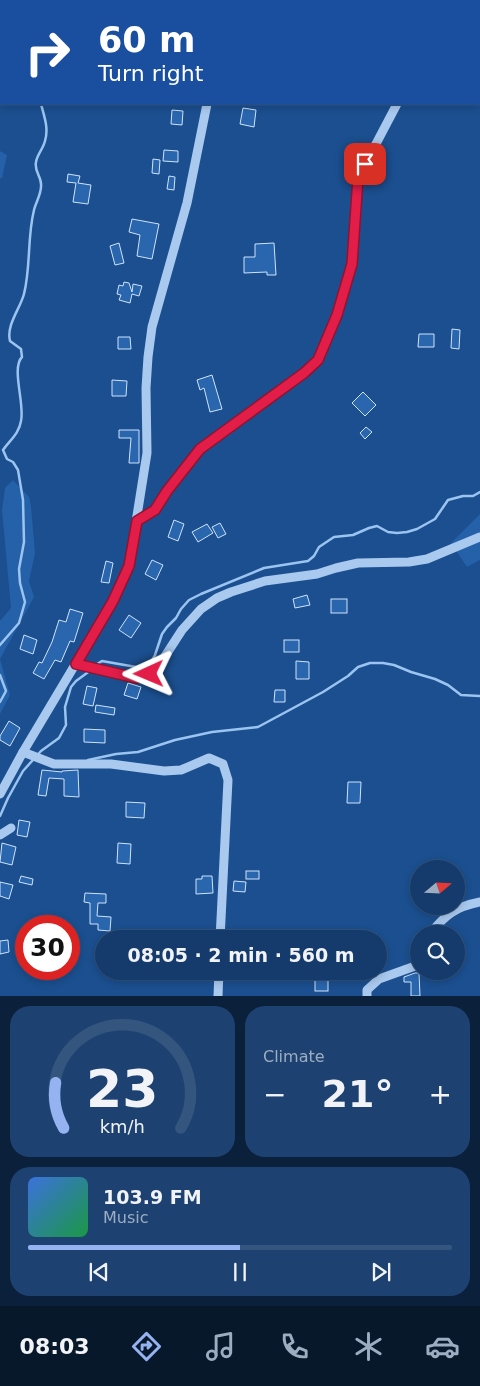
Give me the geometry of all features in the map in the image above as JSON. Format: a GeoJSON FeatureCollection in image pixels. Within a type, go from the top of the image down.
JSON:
{"type":"FeatureCollection","features":[{"type":"Feature","properties":{"kind":"street"},"geometry":{"type":"LineString","coordinates":[[0,794],[113,601],[129,566],[147,453],[146,388],[152,327],[187,203],[207,105]]}},
{"type":"Feature","properties":{"kind":"street"},"geometry":{"type":"LineString","coordinates":[[137,521],[155,510],[167,491],[200,449],[304,373],[318,360],[337,315],[352,264],[358,178],[396,105]]}},
{"type":"Feature","properties":{"kind":"street"},"geometry":{"type":"LineString","coordinates":[[76,664],[136,678],[149,674],[158,667],[182,630],[201,609],[217,598],[246,586],[318,574],[358,563],[409,562],[427,559],[480,537]]}},
{"type":"Feature","properties":{"kind":"street"},"geometry":{"type":"LineString","coordinates":[[23,752],[54,764],[111,764],[164,771],[181,770],[209,758],[223,764],[228,780],[220,930]]}},
{"type":"Feature","properties":{"kind":"street"},"geometry":{"type":"LineString","coordinates":[[0,835],[10,828]]}},
{"type":"Feature","properties":{"kind":"street"},"geometry":{"type":"LineString","coordinates":[[437,925],[444,916],[467,905],[480,902]]}},
{"type":"Feature","properties":{"kind":"street"},"geometry":{"type":"LineString","coordinates":[[367,996],[367,990],[378,979],[410,969]]}},
{"type":"Feature","properties":{"kind":"street"},"geometry":{"type":"LineString","coordinates":[[218,996],[219,980]]}},
{"type":"Feature","properties":{"kind":"shaded area"},"geometry":{"type":"Polygon","coordinates":[[[0,151],[7,155],[2,178],[0,178],[0,151]]]}},
{"type":"Feature","properties":{"kind":"shaded area"},"geometry":{"type":"Polygon","coordinates":[[[13,480],[29,497],[31,506],[35,553],[29,581],[34,597],[0,659],[0,621],[11,608],[2,510],[5,488],[13,480]]]}},
{"type":"Feature","properties":{"kind":"shaded area"},"geometry":{"type":"Polygon","coordinates":[[[480,514],[480,560],[467,567],[451,543],[480,514]]]}},
{"type":"Feature","properties":{"kind":"shaded area"},"geometry":{"type":"Polygon","coordinates":[[[0,659],[10,695],[0,714],[0,659]]]}},
{"type":"Feature","properties":{"kind":"building"},"geometry":{"type":"Polygon","coordinates":[[[243,108],[256,110],[254,127],[240,124],[243,108]]]}},
{"type":"Feature","properties":{"kind":"building"},"geometry":{"type":"Polygon","coordinates":[[[172,110],[183,111],[182,125],[171,124],[172,110]]]}},
{"type":"Feature","properties":{"kind":"building"},"geometry":{"type":"Polygon","coordinates":[[[164,150],[178,151],[178,162],[163,161],[164,150]]]}},
{"type":"Feature","properties":{"kind":"building"},"geometry":{"type":"Polygon","coordinates":[[[153,159],[160,160],[159,174],[152,173],[153,159]]]}},
{"type":"Feature","properties":{"kind":"building"},"geometry":{"type":"Polygon","coordinates":[[[68,174],[80,176],[78,183],[91,185],[88,204],[73,202],[76,183],[67,182],[68,174]]]}},
{"type":"Feature","properties":{"kind":"building"},"geometry":{"type":"Polygon","coordinates":[[[169,176],[175,177],[174,190],[167,189],[169,176]]]}},
{"type":"Feature","properties":{"kind":"building"},"geometry":{"type":"Polygon","coordinates":[[[132,219],[159,224],[152,259],[137,256],[140,235],[129,232],[132,219]]]}},
{"type":"Feature","properties":{"kind":"building"},"geometry":{"type":"Polygon","coordinates":[[[119,243],[124,263],[115,265],[110,246],[119,243]]]}},
{"type":"Feature","properties":{"kind":"building"},"geometry":{"type":"Polygon","coordinates":[[[274,243],[276,275],[267,275],[267,272],[244,273],[244,257],[255,257],[255,244],[274,243]]]}},
{"type":"Feature","properties":{"kind":"building"},"geometry":{"type":"Polygon","coordinates":[[[124,282],[129,283],[132,292],[133,284],[142,286],[139,296],[132,294],[130,303],[119,300],[121,295],[117,294],[119,285],[123,286],[124,282]]]}},
{"type":"Feature","properties":{"kind":"building"},"geometry":{"type":"Polygon","coordinates":[[[452,329],[460,330],[459,349],[451,348],[452,329]]]}},
{"type":"Feature","properties":{"kind":"building"},"geometry":{"type":"Polygon","coordinates":[[[419,334],[434,334],[434,347],[418,347],[419,334]]]}},
{"type":"Feature","properties":{"kind":"building"},"geometry":{"type":"Polygon","coordinates":[[[118,337],[130,337],[131,349],[118,349],[118,337]]]}},
{"type":"Feature","properties":{"kind":"building"},"geometry":{"type":"Polygon","coordinates":[[[212,375],[222,409],[210,412],[204,388],[200,390],[197,380],[212,375]]]}},
{"type":"Feature","properties":{"kind":"building"},"geometry":{"type":"Polygon","coordinates":[[[112,380],[127,381],[126,396],[112,396],[112,380]]]}},
{"type":"Feature","properties":{"kind":"building"},"geometry":{"type":"Polygon","coordinates":[[[363,392],[376,405],[365,416],[352,403],[363,392]]]}},
{"type":"Feature","properties":{"kind":"building"},"geometry":{"type":"Polygon","coordinates":[[[366,427],[372,432],[365,439],[360,433],[366,427]]]}},
{"type":"Feature","properties":{"kind":"building"},"geometry":{"type":"Polygon","coordinates":[[[119,430],[139,430],[139,463],[129,463],[131,438],[119,438],[119,430]]]}},
{"type":"Feature","properties":{"kind":"building"},"geometry":{"type":"Polygon","coordinates":[[[174,520],[184,524],[178,541],[168,537],[174,520]]]}},
{"type":"Feature","properties":{"kind":"building"},"geometry":{"type":"Polygon","coordinates":[[[220,523],[226,534],[218,538],[212,527],[220,523]]]}},
{"type":"Feature","properties":{"kind":"building"},"geometry":{"type":"Polygon","coordinates":[[[207,524],[213,533],[198,542],[192,532],[207,524]]]}},
{"type":"Feature","properties":{"kind":"building"},"geometry":{"type":"Polygon","coordinates":[[[152,560],[163,565],[156,580],[145,574],[152,560]]]}},
{"type":"Feature","properties":{"kind":"building"},"geometry":{"type":"Polygon","coordinates":[[[106,561],[113,563],[109,583],[101,582],[106,561]]]}},
{"type":"Feature","properties":{"kind":"building"},"geometry":{"type":"Polygon","coordinates":[[[307,595],[310,605],[295,608],[293,599],[307,595]]]}},
{"type":"Feature","properties":{"kind":"building"},"geometry":{"type":"Polygon","coordinates":[[[331,599],[347,599],[347,613],[331,613],[331,599]]]}},
{"type":"Feature","properties":{"kind":"building"},"geometry":{"type":"Polygon","coordinates":[[[70,609],[83,613],[74,642],[70,641],[61,662],[55,660],[44,679],[33,673],[39,662],[42,663],[52,642],[59,620],[66,622],[70,609]]]}},
{"type":"Feature","properties":{"kind":"building"},"geometry":{"type":"Polygon","coordinates":[[[129,615],[141,623],[131,638],[119,630],[129,615]]]}},
{"type":"Feature","properties":{"kind":"building"},"geometry":{"type":"Polygon","coordinates":[[[24,635],[37,640],[33,654],[20,649],[24,635]]]}},
{"type":"Feature","properties":{"kind":"building"},"geometry":{"type":"Polygon","coordinates":[[[284,640],[299,640],[299,652],[284,652],[284,640]]]}},
{"type":"Feature","properties":{"kind":"building"},"geometry":{"type":"Polygon","coordinates":[[[296,661],[309,662],[309,679],[296,679],[296,661]]]}},
{"type":"Feature","properties":{"kind":"building"},"geometry":{"type":"Polygon","coordinates":[[[128,683],[141,687],[137,699],[124,695],[128,683]]]}},
{"type":"Feature","properties":{"kind":"building"},"geometry":{"type":"Polygon","coordinates":[[[87,686],[97,688],[93,706],[83,704],[87,686]]]}},
{"type":"Feature","properties":{"kind":"building"},"geometry":{"type":"Polygon","coordinates":[[[275,690],[285,690],[285,702],[274,702],[275,690]]]}},
{"type":"Feature","properties":{"kind":"building"},"geometry":{"type":"Polygon","coordinates":[[[96,705],[115,708],[114,715],[95,712],[96,705]]]}},
{"type":"Feature","properties":{"kind":"building"},"geometry":{"type":"Polygon","coordinates":[[[9,721],[20,728],[10,746],[0,740],[0,736],[9,721]]]}},
{"type":"Feature","properties":{"kind":"building"},"geometry":{"type":"Polygon","coordinates":[[[84,729],[105,730],[105,743],[84,742],[84,729]]]}},
{"type":"Feature","properties":{"kind":"building"},"geometry":{"type":"Polygon","coordinates":[[[42,770],[62,772],[78,770],[79,797],[64,796],[64,779],[49,778],[46,796],[38,795],[42,770]]]}},
{"type":"Feature","properties":{"kind":"building"},"geometry":{"type":"Polygon","coordinates":[[[348,782],[361,782],[360,803],[347,803],[348,782]]]}},
{"type":"Feature","properties":{"kind":"building"},"geometry":{"type":"Polygon","coordinates":[[[126,802],[145,803],[144,818],[126,817],[126,802]]]}},
{"type":"Feature","properties":{"kind":"building"},"geometry":{"type":"Polygon","coordinates":[[[19,820],[30,822],[27,837],[17,835],[19,820]]]}},
{"type":"Feature","properties":{"kind":"building"},"geometry":{"type":"Polygon","coordinates":[[[2,843],[16,847],[12,865],[0,862],[2,843]]]}},
{"type":"Feature","properties":{"kind":"building"},"geometry":{"type":"Polygon","coordinates":[[[118,843],[131,844],[130,864],[117,863],[118,843]]]}},
{"type":"Feature","properties":{"kind":"building"},"geometry":{"type":"Polygon","coordinates":[[[246,871],[259,871],[259,879],[246,879],[246,871]]]}},
{"type":"Feature","properties":{"kind":"building"},"geometry":{"type":"Polygon","coordinates":[[[21,876],[33,879],[32,885],[19,882],[21,876]]]}},
{"type":"Feature","properties":{"kind":"building"},"geometry":{"type":"Polygon","coordinates":[[[202,876],[212,876],[213,893],[196,894],[196,879],[202,879],[202,876]]]}},
{"type":"Feature","properties":{"kind":"building"},"geometry":{"type":"Polygon","coordinates":[[[234,881],[246,882],[245,892],[233,891],[234,881]]]}},
{"type":"Feature","properties":{"kind":"building"},"geometry":{"type":"Polygon","coordinates":[[[0,882],[13,885],[9,899],[0,896],[0,882]]]}},
{"type":"Feature","properties":{"kind":"building"},"geometry":{"type":"Polygon","coordinates":[[[85,893],[106,894],[106,903],[98,903],[97,916],[111,917],[110,930],[98,930],[98,924],[90,924],[90,903],[84,902],[85,893]]]}},
{"type":"Feature","properties":{"kind":"building"},"geometry":{"type":"Polygon","coordinates":[[[8,940],[9,952],[0,954],[0,941],[8,940]]]}},
{"type":"Feature","properties":{"kind":"building"},"geometry":{"type":"Polygon","coordinates":[[[410,975],[410,980],[419,980],[420,996],[411,996],[411,982],[404,982],[404,977],[410,975]]]}},
{"type":"Feature","properties":{"kind":"building"},"geometry":{"type":"Polygon","coordinates":[[[315,980],[328,980],[328,991],[315,991],[315,980]]]}},
{"type":"Feature","properties":{"kind":"waterway"},"geometry":{"type":"LineString","coordinates":[[0,645],[19,623],[25,602],[20,583],[19,569],[24,542],[23,500],[18,470],[13,462],[7,459],[3,450],[20,426],[22,414],[18,378],[19,362],[22,357],[21,349],[10,341],[9,335],[24,294],[28,273],[32,220],[41,191],[41,181],[36,165],[46,136],[46,122],[41,105]]}},
{"type":"Feature","properties":{"kind":"waterway"},"geometry":{"type":"LineString","coordinates":[[94,666],[102,661],[136,667],[145,666],[151,662],[162,634],[167,627],[189,600],[201,594],[264,568],[308,561],[314,556],[319,547],[334,537],[353,535],[377,526],[388,532],[397,533],[417,529],[435,519],[448,500],[463,496],[473,496],[480,492]]}},
{"type":"Feature","properties":{"kind":"waterway"},"geometry":{"type":"LineString","coordinates":[[88,760],[116,754],[138,752],[175,740],[212,732],[258,727],[323,692],[348,676],[358,667],[370,663],[394,665],[435,679],[448,685],[461,695],[480,696]]}},
{"type":"Feature","properties":{"kind":"waterway"},"geometry":{"type":"LineString","coordinates":[[0,816],[23,771],[41,751],[59,738],[66,725],[65,707],[71,687],[91,670]]}},
{"type":"Feature","properties":{"kind":"waterway"},"geometry":{"type":"LineString","coordinates":[[0,675],[6,691],[0,702]]}},
{"type":"Feature","properties":{"kind":"route"},"geometry":{"type":"LineString","coordinates":[[149,674],[136,678],[76,664],[113,601],[129,566],[137,521],[155,510],[167,491],[200,449],[304,373],[318,360],[337,315],[352,264],[358,178],[365,164]]}}]}
